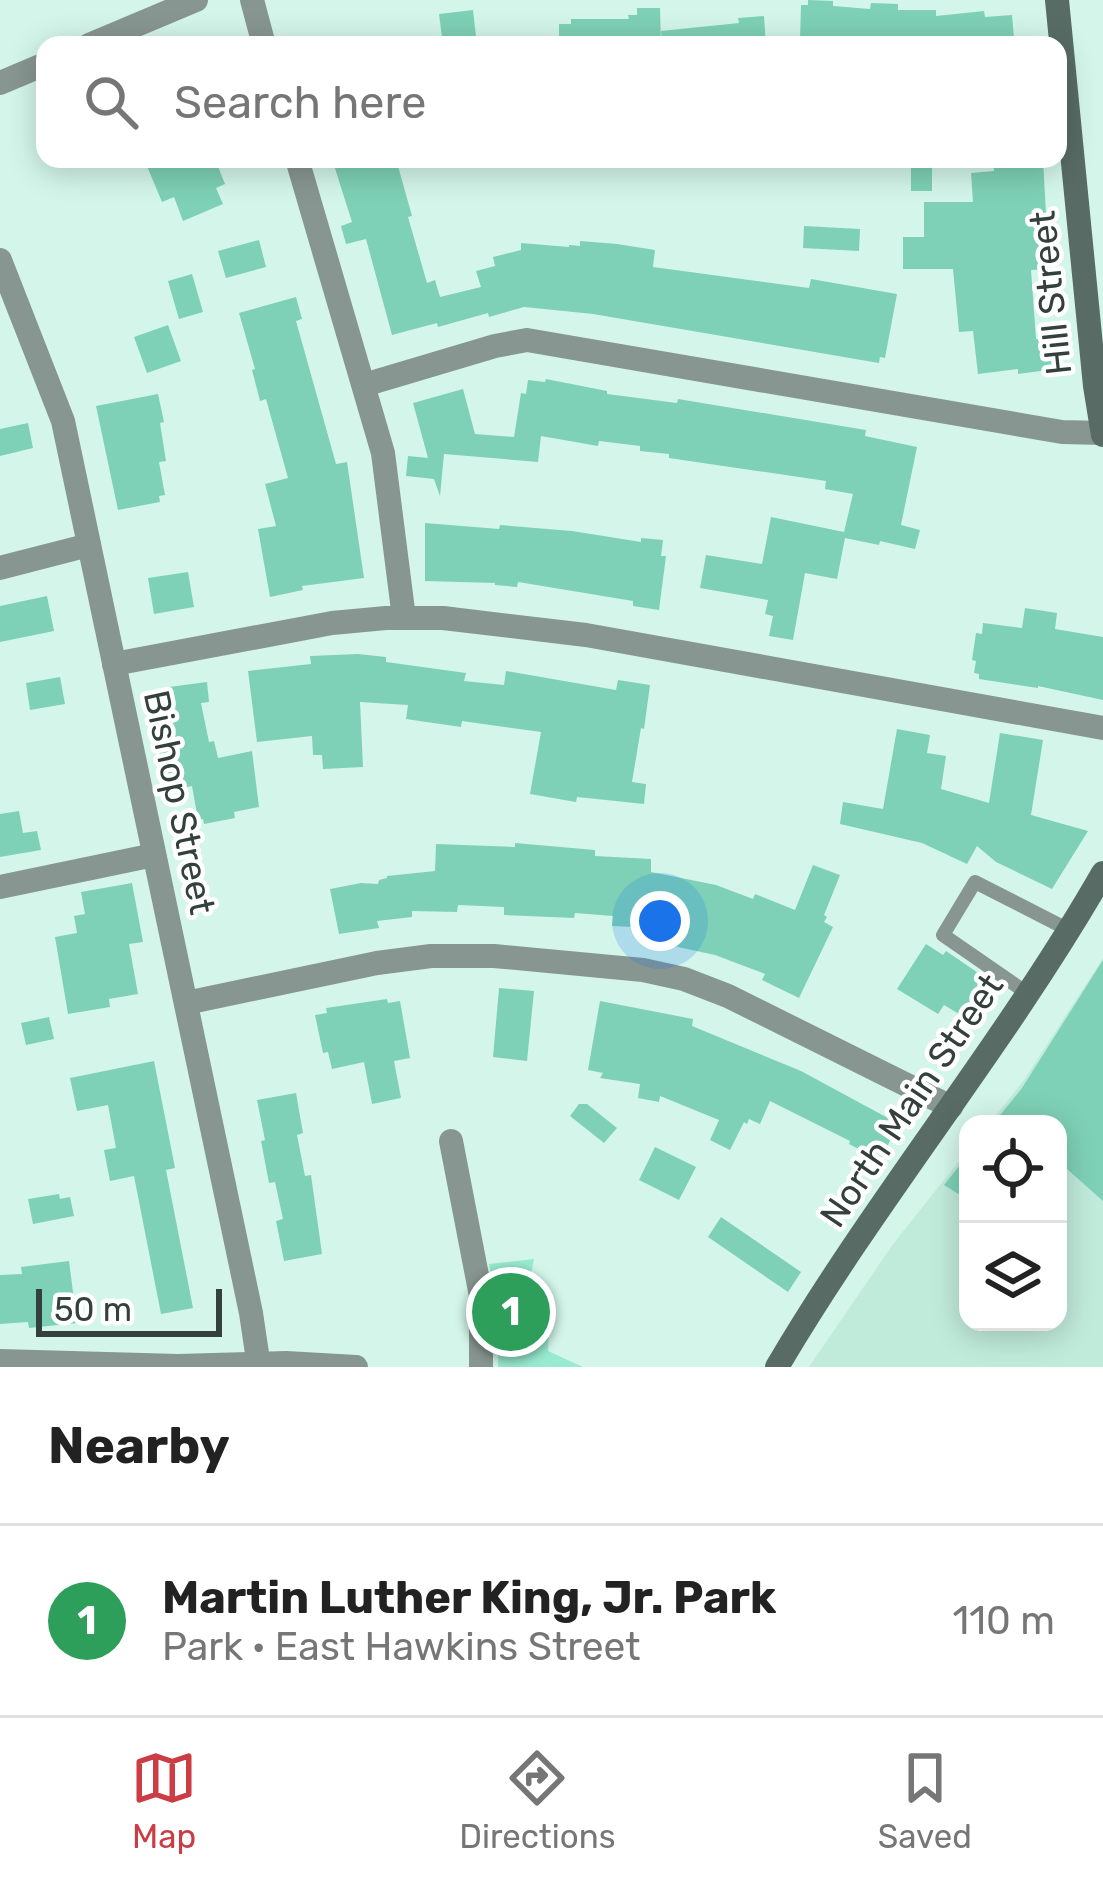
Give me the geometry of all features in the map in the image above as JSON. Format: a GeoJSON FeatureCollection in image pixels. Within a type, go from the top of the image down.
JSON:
{"type":"FeatureCollection","features":[{"type":"Feature","properties":{"kind":"main road","name":"Hill Street"},"geometry":{"type":"LineString","coordinates":[[1057,0],[1061,36]]}},
{"type":"Feature","properties":{"kind":"main road","name":"Hill Street"},"geometry":{"type":"LineString","coordinates":[[1067,101],[1103,434]]}},
{"type":"Feature","properties":{"kind":"main road","name":"North Main Street"},"geometry":{"type":"LineString","coordinates":[[777,1367],[1103,873]]}},
{"type":"Feature","properties":{"kind":"street"},"geometry":{"type":"LineString","coordinates":[[110,36],[196,0]]}},
{"type":"Feature","properties":{"kind":"street"},"geometry":{"type":"LineString","coordinates":[[252,0],[262,36]]}},
{"type":"Feature","properties":{"kind":"street"},"geometry":{"type":"LineString","coordinates":[[0,83],[36,68]]}},
{"type":"Feature","properties":{"kind":"street"},"geometry":{"type":"LineString","coordinates":[[300,168],[383,453],[404,618]]}},
{"type":"Feature","properties":{"kind":"street","name":"Bishop Street"},"geometry":{"type":"LineString","coordinates":[[0,260],[63,421],[259,1366]]}},
{"type":"Feature","properties":{"kind":"street"},"geometry":{"type":"LineString","coordinates":[[364,385],[527,340],[1062,432],[1103,434]]}},
{"type":"Feature","properties":{"kind":"street"},"geometry":{"type":"LineString","coordinates":[[0,568],[89,544]]}},
{"type":"Feature","properties":{"kind":"street"},"geometry":{"type":"LineString","coordinates":[[114,664],[332,623],[462,620],[568,632],[1103,728]]}},
{"type":"Feature","properties":{"kind":"street"},"geometry":{"type":"LineString","coordinates":[[0,887],[154,855]]}},
{"type":"Feature","properties":{"kind":"street"},"geometry":{"type":"LineString","coordinates":[[186,1004],[376,963],[431,956],[494,956],[643,970],[728,996],[951,1107]]}},
{"type":"Feature","properties":{"kind":"street"},"geometry":{"type":"LineString","coordinates":[[451,1141],[481,1296],[481,1367]]}},
{"type":"Feature","properties":{"kind":"street"},"geometry":{"type":"LineString","coordinates":[[0,1361],[356,1367]]}},
{"type":"Feature","properties":{"kind":"lane"},"geometry":{"type":"LineString","coordinates":[[1028,993],[943,935],[975,882],[1069,930]]}},
{"type":"Feature","properties":{"kind":"shaded area"},"geometry":{"type":"Polygon","coordinates":[[[1103,958],[1103,1367],[809,1367],[893,1244],[959,1161],[959,1331],[1067,1331],[1067,1115],[996,1115],[1103,958]]]}},
{"type":"Feature","properties":{"kind":"green space"},"geometry":{"type":"Polygon","coordinates":[[[534,1259],[523,1314],[549,1326],[548,1351],[583,1367],[498,1367],[499,1313],[489,1264],[534,1259]]]}},
{"type":"Feature","properties":{"kind":"building"},"geometry":{"type":"Polygon","coordinates":[[[808,0],[870,9],[871,3],[898,4],[898,10],[936,10],[936,16],[984,11],[985,17],[1012,15],[1014,36],[800,36],[801,5],[808,5],[808,0]]]}},
{"type":"Feature","properties":{"kind":"building"},"geometry":{"type":"Polygon","coordinates":[[[637,8],[660,8],[661,36],[559,36],[559,24],[571,24],[571,19],[637,15],[637,8]]]}},
{"type":"Feature","properties":{"kind":"building"},"geometry":{"type":"Polygon","coordinates":[[[473,10],[476,36],[442,36],[439,14],[473,10]]]}},
{"type":"Feature","properties":{"kind":"building"},"geometry":{"type":"Polygon","coordinates":[[[764,16],[765,36],[661,36],[661,31],[739,23],[738,18],[764,16]]]}},
{"type":"Feature","properties":{"kind":"building"},"geometry":{"type":"Polygon","coordinates":[[[148,168],[219,168],[225,184],[216,188],[223,204],[183,221],[174,197],[162,202],[148,168]]]}},
{"type":"Feature","properties":{"kind":"building"},"geometry":{"type":"Polygon","coordinates":[[[335,168],[399,168],[427,283],[435,280],[440,297],[481,287],[476,271],[495,266],[493,257],[521,250],[521,243],[569,247],[580,246],[580,241],[655,250],[653,267],[809,288],[811,279],[897,294],[885,358],[880,357],[879,363],[593,314],[524,307],[392,335],[366,239],[346,244],[341,226],[352,222],[335,168]]]}},
{"type":"Feature","properties":{"kind":"building"},"geometry":{"type":"Polygon","coordinates":[[[911,168],[932,168],[932,191],[911,191],[911,168]]]}},
{"type":"Feature","properties":{"kind":"building"},"geometry":{"type":"Polygon","coordinates":[[[1043,168],[1049,269],[1031,270],[1036,339],[1060,336],[1064,368],[978,374],[973,331],[959,332],[953,269],[903,269],[903,237],[924,237],[924,202],[973,202],[971,173],[1043,168]]]}},
{"type":"Feature","properties":{"kind":"building"},"geometry":{"type":"Polygon","coordinates":[[[804,226],[860,229],[859,251],[803,248],[804,226]]]}},
{"type":"Feature","properties":{"kind":"building"},"geometry":{"type":"Polygon","coordinates":[[[259,240],[266,267],[226,278],[218,251],[259,240]]]}},
{"type":"Feature","properties":{"kind":"building"},"geometry":{"type":"Polygon","coordinates":[[[192,274],[203,312],[179,319],[168,281],[192,274]]]}},
{"type":"Feature","properties":{"kind":"building"},"geometry":{"type":"Polygon","coordinates":[[[296,297],[302,319],[296,321],[336,464],[347,462],[364,578],[302,586],[303,590],[270,597],[258,529],[276,526],[265,484],[288,478],[266,399],[260,401],[239,313],[296,297]]]}},
{"type":"Feature","properties":{"kind":"building"},"geometry":{"type":"Polygon","coordinates":[[[168,325],[181,361],[147,373],[134,337],[168,325]]]}},
{"type":"Feature","properties":{"kind":"building"},"geometry":{"type":"Polygon","coordinates":[[[546,379],[607,394],[677,403],[678,399],[866,430],[865,436],[917,447],[901,525],[920,530],[915,549],[845,538],[837,579],[805,573],[793,640],[769,636],[773,616],[765,614],[768,600],[700,588],[706,555],[762,564],[771,517],[844,532],[853,494],[825,489],[826,481],[669,458],[669,454],[640,451],[640,446],[599,441],[598,446],[541,436],[538,462],[444,454],[440,496],[434,479],[406,476],[408,456],[428,458],[413,403],[463,389],[475,434],[514,437],[521,393],[526,394],[528,380],[546,379]]]}},
{"type":"Feature","properties":{"kind":"building"},"geometry":{"type":"Polygon","coordinates":[[[158,394],[164,422],[160,423],[166,461],[159,462],[165,495],[159,496],[160,502],[118,510],[96,406],[158,394]]]}},
{"type":"Feature","properties":{"kind":"building"},"geometry":{"type":"Polygon","coordinates":[[[28,423],[33,448],[0,456],[0,429],[28,423]]]}},
{"type":"Feature","properties":{"kind":"building"},"geometry":{"type":"Polygon","coordinates":[[[425,523],[663,540],[661,556],[666,556],[659,610],[633,606],[633,601],[518,582],[517,587],[425,581],[425,523]]]}},
{"type":"Feature","properties":{"kind":"building"},"geometry":{"type":"Polygon","coordinates":[[[188,572],[194,607],[154,614],[148,578],[188,572]]]}},
{"type":"Feature","properties":{"kind":"building"},"geometry":{"type":"Polygon","coordinates":[[[47,596],[54,631],[0,642],[0,606],[47,596]]]}},
{"type":"Feature","properties":{"kind":"building"},"geometry":{"type":"Polygon","coordinates":[[[1025,608],[1057,613],[1055,629],[1103,637],[1103,700],[979,679],[972,660],[976,633],[982,634],[983,623],[1022,628],[1025,608]]]}},
{"type":"Feature","properties":{"kind":"building"},"geometry":{"type":"Polygon","coordinates":[[[358,654],[466,673],[464,681],[504,685],[506,671],[616,690],[618,680],[650,685],[632,782],[646,784],[644,804],[577,797],[576,802],[530,794],[541,732],[406,719],[408,705],[360,702],[363,767],[323,769],[322,755],[313,755],[312,736],[257,742],[248,671],[311,664],[310,656],[358,654]]]}},
{"type":"Feature","properties":{"kind":"building"},"geometry":{"type":"Polygon","coordinates":[[[60,677],[65,704],[30,710],[26,683],[60,677]]]}},
{"type":"Feature","properties":{"kind":"building"},"geometry":{"type":"Polygon","coordinates":[[[207,682],[209,702],[201,703],[209,742],[214,741],[218,758],[252,751],[259,807],[204,824],[203,819],[198,820],[192,786],[167,791],[157,739],[168,737],[163,695],[170,694],[169,687],[207,682]]]}},
{"type":"Feature","properties":{"kind":"building"},"geometry":{"type":"Polygon","coordinates":[[[897,729],[930,735],[927,753],[946,756],[941,789],[989,803],[1000,733],[1043,740],[1031,815],[1088,831],[1052,889],[996,862],[977,846],[967,864],[922,843],[840,824],[843,802],[883,809],[897,729]]]}},
{"type":"Feature","properties":{"kind":"building"},"geometry":{"type":"Polygon","coordinates":[[[19,811],[23,833],[37,831],[41,850],[0,857],[0,814],[19,811]]]}},
{"type":"Feature","properties":{"kind":"building"},"geometry":{"type":"Polygon","coordinates":[[[515,843],[651,859],[651,872],[716,885],[753,899],[755,894],[795,910],[813,865],[840,875],[824,915],[824,922],[833,927],[799,998],[762,980],[765,974],[715,955],[669,945],[673,929],[612,926],[613,916],[504,915],[504,907],[458,905],[457,912],[412,911],[412,917],[377,921],[379,928],[339,934],[330,889],[435,871],[436,844],[515,847],[515,843]]]}},
{"type":"Feature","properties":{"kind":"building"},"geometry":{"type":"Polygon","coordinates":[[[132,883],[143,942],[129,944],[138,994],[109,999],[110,1007],[68,1014],[55,937],[77,933],[74,916],[85,914],[81,892],[132,883]]]}},
{"type":"Feature","properties":{"kind":"building"},"geometry":{"type":"Polygon","coordinates":[[[926,944],[943,955],[946,951],[993,983],[969,1020],[944,1005],[938,1014],[897,989],[926,944]]]}},
{"type":"Feature","properties":{"kind":"building"},"geometry":{"type":"Polygon","coordinates":[[[1103,960],[1103,1201],[1067,1169],[1067,1115],[1000,1115],[1103,960]]]}},
{"type":"Feature","properties":{"kind":"building"},"geometry":{"type":"Polygon","coordinates":[[[499,988],[534,991],[527,1061],[493,1057],[499,988]]]}},
{"type":"Feature","properties":{"kind":"building"},"geometry":{"type":"Polygon","coordinates":[[[387,999],[388,1003],[400,1001],[410,1058],[394,1061],[401,1098],[372,1104],[364,1062],[332,1069],[328,1052],[323,1053],[315,1015],[327,1013],[326,1008],[387,999]]]}},
{"type":"Feature","properties":{"kind":"building"},"geometry":{"type":"Polygon","coordinates":[[[600,1001],[693,1019],[692,1026],[801,1071],[899,1124],[880,1160],[770,1101],[760,1124],[744,1122],[730,1150],[710,1140],[719,1120],[660,1096],[659,1102],[638,1098],[640,1084],[600,1078],[603,1073],[588,1070],[600,1001]]]}},
{"type":"Feature","properties":{"kind":"building"},"geometry":{"type":"Polygon","coordinates":[[[49,1017],[54,1039],[26,1045],[21,1023],[49,1017]]]}},
{"type":"Feature","properties":{"kind":"building"},"geometry":{"type":"Polygon","coordinates":[[[154,1061],[175,1168],[166,1170],[193,1308],[161,1314],[134,1176],[110,1181],[104,1150],[116,1148],[108,1105],[77,1111],[70,1078],[154,1061]]]}},
{"type":"Feature","properties":{"kind":"building"},"geometry":{"type":"Polygon","coordinates":[[[296,1093],[303,1133],[297,1135],[305,1176],[311,1175],[322,1254],[284,1261],[276,1221],[283,1219],[275,1182],[269,1183],[257,1100],[296,1093]]]}},
{"type":"Feature","properties":{"kind":"building"},"geometry":{"type":"Polygon","coordinates":[[[579,1104],[587,1104],[617,1128],[604,1143],[570,1116],[579,1104]]]}},
{"type":"Feature","properties":{"kind":"building"},"geometry":{"type":"Polygon","coordinates":[[[655,1147],[696,1167],[679,1200],[639,1180],[655,1147]]]}},
{"type":"Feature","properties":{"kind":"building"},"geometry":{"type":"Polygon","coordinates":[[[959,1166],[959,1194],[944,1185],[959,1166]]]}},
{"type":"Feature","properties":{"kind":"building"},"geometry":{"type":"Polygon","coordinates":[[[59,1194],[60,1199],[70,1197],[74,1216],[33,1224],[28,1199],[59,1194]]]}},
{"type":"Feature","properties":{"kind":"building"},"geometry":{"type":"Polygon","coordinates":[[[721,1217],[801,1272],[788,1292],[708,1237],[721,1217]]]}},
{"type":"Feature","properties":{"kind":"building"},"geometry":{"type":"Polygon","coordinates":[[[69,1261],[77,1323],[29,1328],[28,1322],[0,1324],[0,1275],[22,1274],[21,1267],[69,1261]]]}},
{"type":"Feature","properties":{"kind":"place","name":"Martin Luther King, Jr. Park"},"geometry":{"type":"Point","coordinates":[511,1312]}}]}
